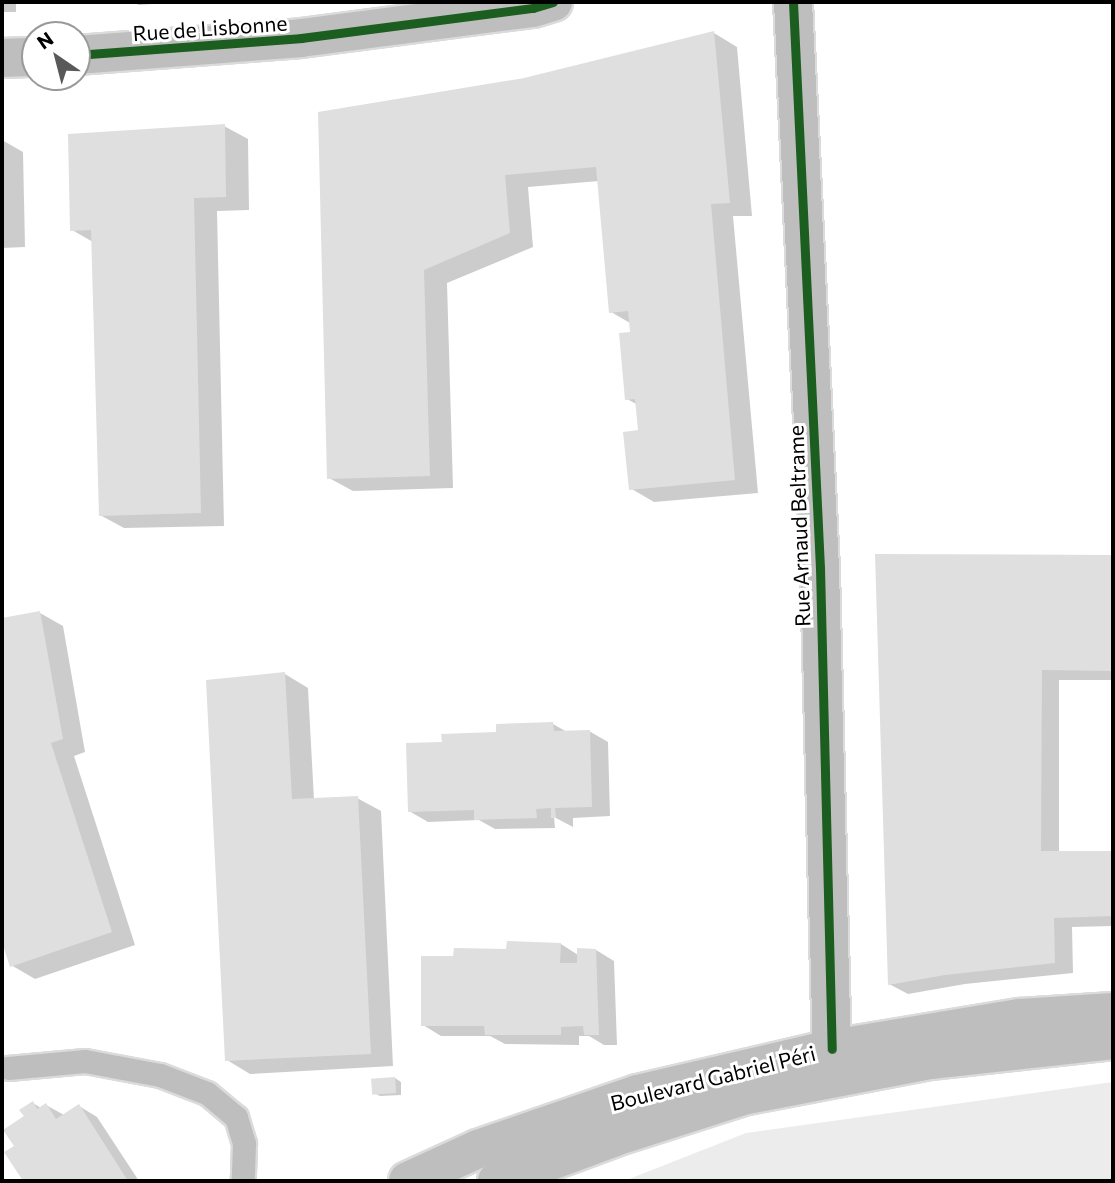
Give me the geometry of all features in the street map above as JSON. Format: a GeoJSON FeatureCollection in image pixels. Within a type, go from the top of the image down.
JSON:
{"type":"FeatureCollection","features":[{"type":"Feature","properties":{"kind":"street","name":"Rue de Lisbonne"},"geometry":{"type":"LineString","coordinates":[[91,54],[301,38],[533,8],[553,2]]}},
{"type":"Feature","properties":{"kind":"street","name":"Rue Arnaud Beltrame"},"geometry":{"type":"LineString","coordinates":[[793,2],[820,568],[832,1049]]}},
{"type":"Feature","properties":{"kind":"street"},"geometry":{"type":"LineString","coordinates":[[2,58],[21,57]]}},
{"type":"Feature","properties":{"kind":"street","name":"Boulevard Gabriel Péri"},"geometry":{"type":"LineString","coordinates":[[408,1181],[478,1149],[638,1094],[832,1049],[1020,1018],[1113,1012]]}},
{"type":"Feature","properties":{"kind":"street","name":"Boulevard Gabriel Péri"},"geometry":{"type":"LineString","coordinates":[[497,1181],[615,1137],[747,1095],[930,1060],[1113,1040]]}},
{"type":"Feature","properties":{"kind":"lane"},"geometry":{"type":"LineString","coordinates":[[8,1068],[85,1061],[160,1075],[207,1093],[236,1117],[244,1144],[243,1181]]}},
{"type":"Feature","properties":{"kind":"shaded area"},"geometry":{"type":"Polygon","coordinates":[[[1113,1082],[1113,1181],[624,1181],[746,1133],[1113,1082]]]}},
{"type":"Feature","properties":{"kind":"building"},"geometry":{"type":"Polygon","coordinates":[[[714,31],[730,203],[711,204],[735,480],[629,490],[623,432],[638,430],[635,399],[625,400],[619,333],[630,332],[628,311],[609,313],[596,167],[505,175],[510,233],[424,270],[430,476],[327,479],[318,112],[524,78],[714,31]]]}},
{"type":"Feature","properties":{"kind":"building"},"geometry":{"type":"Polygon","coordinates":[[[225,124],[226,197],[194,198],[201,513],[99,516],[91,230],[70,231],[68,134],[225,124]]]}},
{"type":"Feature","properties":{"kind":"building"},"geometry":{"type":"Polygon","coordinates":[[[875,554],[1113,555],[1113,671],[1042,670],[1041,851],[1113,851],[1113,916],[1054,918],[1055,963],[945,975],[888,985],[875,554]]]}},
{"type":"Feature","properties":{"kind":"building"},"geometry":{"type":"Polygon","coordinates":[[[40,611],[63,739],[51,743],[112,932],[10,967],[2,942],[2,618],[40,611]]]}},
{"type":"Feature","properties":{"kind":"building"},"geometry":{"type":"Polygon","coordinates":[[[285,672],[292,799],[358,796],[371,1054],[225,1061],[206,680],[285,672]]]}},
{"type":"Feature","properties":{"kind":"building"},"geometry":{"type":"Polygon","coordinates":[[[553,722],[554,731],[590,730],[592,807],[555,808],[556,818],[551,818],[551,808],[536,809],[537,818],[474,820],[474,810],[408,812],[406,743],[442,742],[441,734],[496,732],[496,724],[553,722]]]}},
{"type":"Feature","properties":{"kind":"building"},"geometry":{"type":"Polygon","coordinates":[[[507,941],[561,943],[560,963],[577,963],[577,948],[596,949],[599,1035],[584,1035],[583,1026],[561,1027],[561,1035],[485,1035],[484,1026],[421,1026],[421,956],[453,956],[454,948],[506,949],[507,941]]]}},
{"type":"Feature","properties":{"kind":"building"},"geometry":{"type":"Polygon","coordinates":[[[395,1077],[396,1093],[372,1095],[371,1079],[395,1077]]]}},
{"type":"Feature","properties":{"kind":"building"},"geometry":{"type":"Polygon","coordinates":[[[33,1101],[37,1109],[46,1103],[56,1119],[79,1104],[128,1181],[23,1181],[4,1152],[14,1146],[3,1130],[24,1116],[19,1110],[33,1101]]]}},
{"type":"Feature","properties":{"kind":"cycle path"},"geometry":{"type":"LineString","coordinates":[[91,54],[301,38],[533,8],[553,2]]}},
{"type":"Feature","properties":{"kind":"cycle path"},"geometry":{"type":"LineString","coordinates":[[793,2],[820,568],[832,1049]]}}]}
